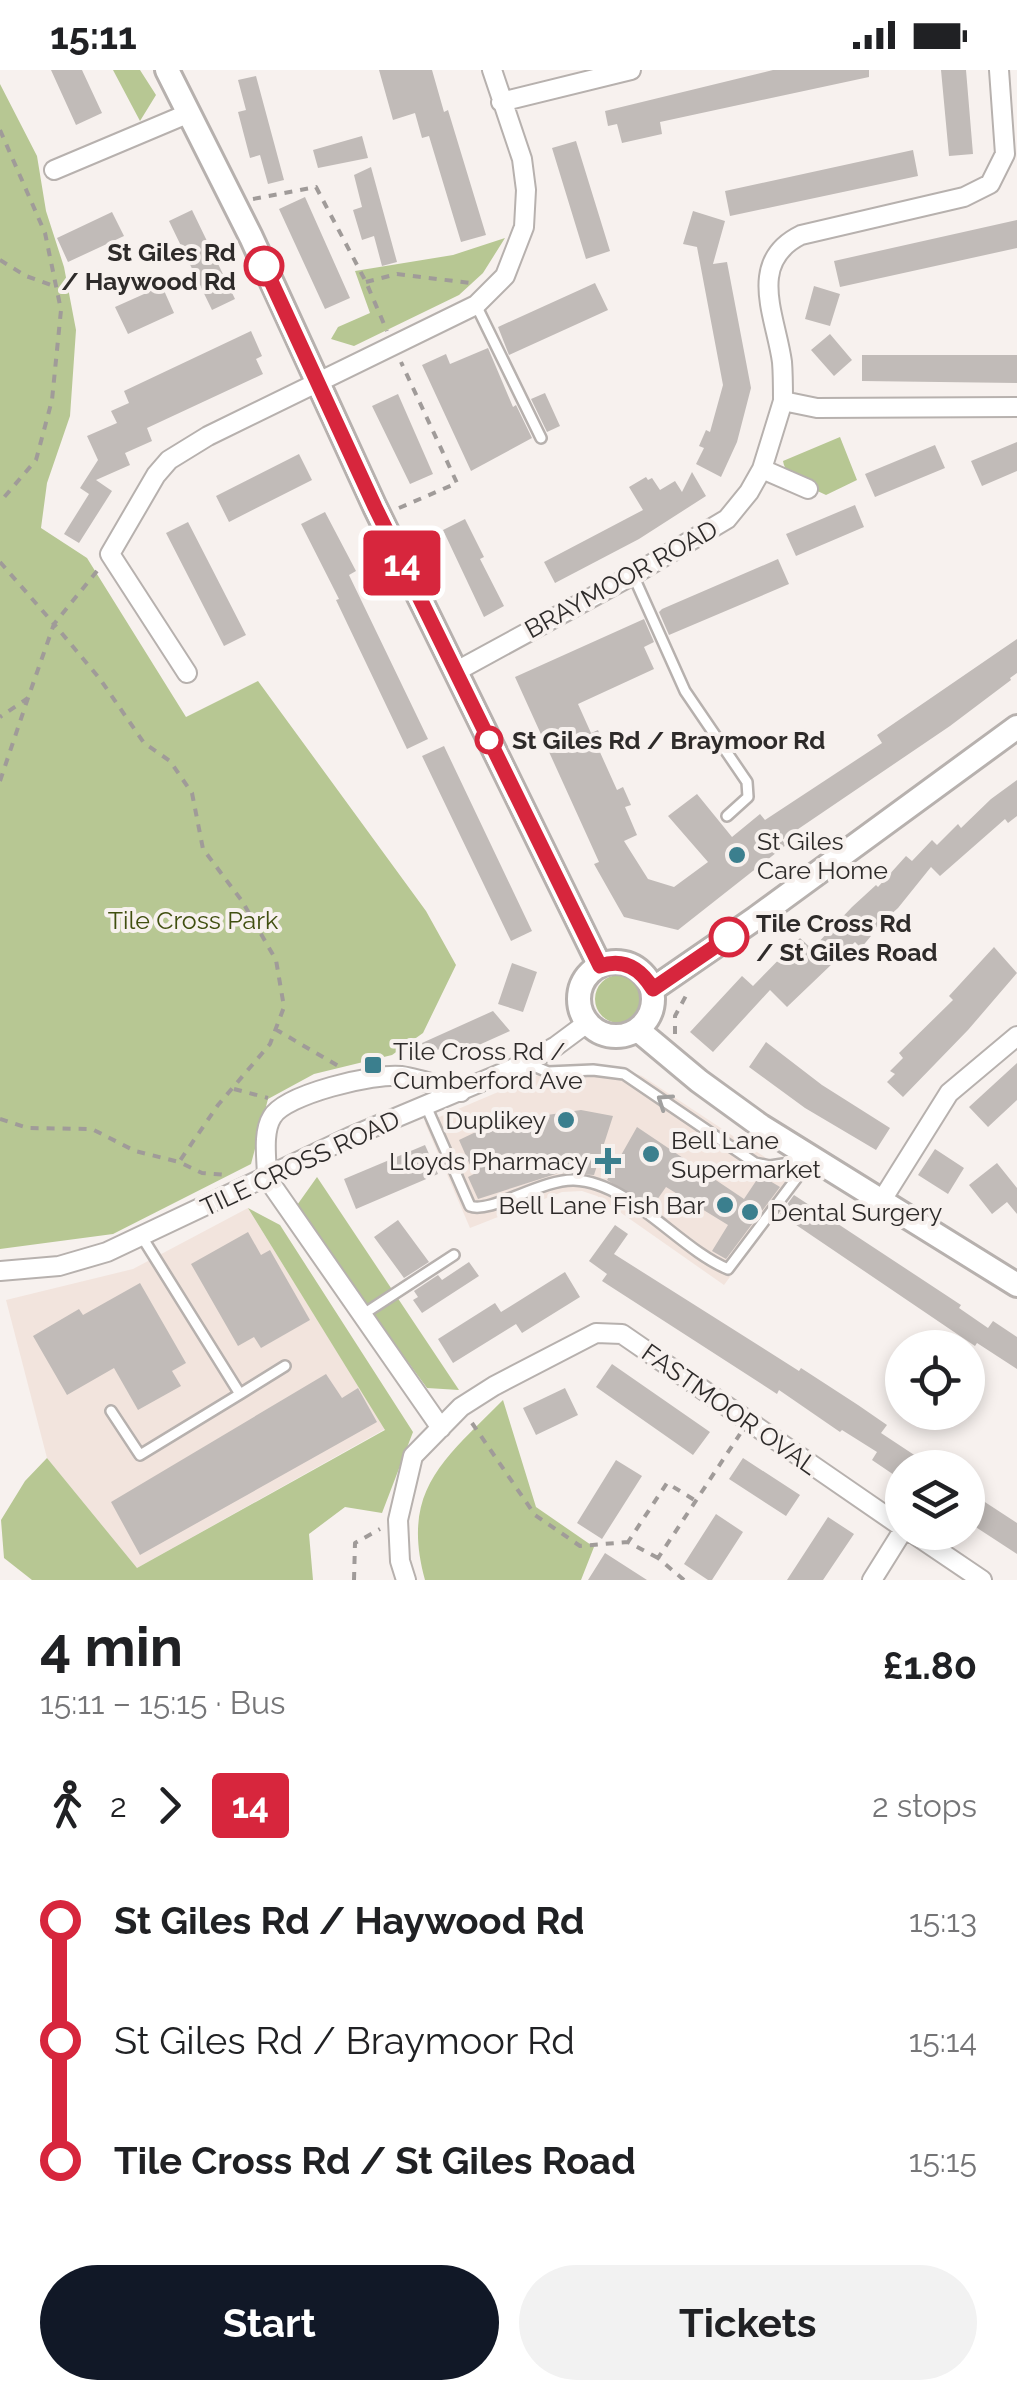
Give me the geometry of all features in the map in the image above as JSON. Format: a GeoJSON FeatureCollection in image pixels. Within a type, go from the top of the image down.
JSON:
{"type":"FeatureCollection","features":[{"type":"Feature","properties":{"kind":"street"},"geometry":{"type":"LineString","coordinates":[[167,70],[600,966]]}},
{"type":"Feature","properties":{"kind":"street"},"geometry":{"type":"LineString","coordinates":[[187,673],[110,554],[150,484],[169,460],[208,436],[476,305],[505,276],[524,228],[526,190],[522,159],[492,70]]}},
{"type":"Feature","properties":{"kind":"street"},"geometry":{"type":"LineString","coordinates":[[501,102],[631,70]]}},
{"type":"Feature","properties":{"kind":"street"},"geometry":{"type":"LineString","coordinates":[[999,70],[1005,154],[990,184],[964,197],[801,235],[776,255],[768,290],[782,362],[783,401],[817,408],[1017,408]]}},
{"type":"Feature","properties":{"kind":"street"},"geometry":{"type":"LineString","coordinates":[[54,170],[186,114]]}},
{"type":"Feature","properties":{"kind":"street","name":"BRAYMOOR ROAD"},"geometry":{"type":"LineString","coordinates":[[455,672],[727,519],[762,469],[783,401]]}},
{"type":"Feature","properties":{"kind":"street"},"geometry":{"type":"LineString","coordinates":[[762,469],[808,490]]}},
{"type":"Feature","properties":{"kind":"street"},"geometry":{"type":"LineString","coordinates":[[653,989],[1017,727]]}},
{"type":"Feature","properties":{"kind":"street"},"geometry":{"type":"LineString","coordinates":[[618,962],[629,965],[643,974],[653,989],[650,1011],[638,1030],[610,1035],[587,1023],[580,991],[590,972],[600,966],[618,962]]}},
{"type":"Feature","properties":{"kind":"street","name":"TILE CROSS ROAD"},"geometry":{"type":"LineString","coordinates":[[0,1271],[59,1266],[107,1252],[350,1137],[526,1063],[587,1023]]}},
{"type":"Feature","properties":{"kind":"street"},"geometry":{"type":"LineString","coordinates":[[638,1030],[699,1081],[812,1159],[1017,1285]]}},
{"type":"Feature","properties":{"kind":"street"},"geometry":{"type":"LineString","coordinates":[[882,1200],[948,1094],[1017,1036]]}},
{"type":"Feature","properties":{"kind":"street"},"geometry":{"type":"LineString","coordinates":[[440,1428],[267,1178],[268,1125],[273,1114],[287,1103],[361,1079],[400,1076],[461,1092]]}},
{"type":"Feature","properties":{"kind":"street","name":"FASTMOOR OVAL"},"geometry":{"type":"LineString","coordinates":[[406,1580],[400,1561],[398,1520],[413,1456],[461,1406],[596,1333],[622,1334],[885,1518]]}},
{"type":"Feature","properties":{"kind":"street","name":"FASTMOOR OVAL"},"geometry":{"type":"LineString","coordinates":[[872,1580],[890,1550]]}},
{"type":"Feature","properties":{"kind":"street"},"geometry":{"type":"LineString","coordinates":[[938,1550],[982,1580]]}},
{"type":"Feature","properties":{"kind":"lane"},"geometry":{"type":"LineString","coordinates":[[476,305],[541,438]]}},
{"type":"Feature","properties":{"kind":"lane"},"geometry":{"type":"LineString","coordinates":[[634,574],[685,691],[746,782],[748,797],[727,816]]}},
{"type":"Feature","properties":{"kind":"lane"},"geometry":{"type":"LineString","coordinates":[[526,1063],[548,1072],[594,1070],[624,1074],[754,1163],[770,1166],[812,1159]]}},
{"type":"Feature","properties":{"kind":"lane"},"geometry":{"type":"LineString","coordinates":[[426,1106],[470,1206],[492,1206],[532,1188],[578,1180],[607,1189],[728,1270],[812,1159]]}},
{"type":"Feature","properties":{"kind":"lane"},"geometry":{"type":"LineString","coordinates":[[142,1237],[240,1394]]}},
{"type":"Feature","properties":{"kind":"lane"},"geometry":{"type":"LineString","coordinates":[[362,1315],[454,1255]]}},
{"type":"Feature","properties":{"kind":"lane"},"geometry":{"type":"LineString","coordinates":[[111,1411],[140,1455],[284,1366]]}},
{"type":"Feature","properties":{"kind":"path"},"geometry":{"type":"LineString","coordinates":[[0,130],[45,233],[62,310],[52,400],[36,460],[0,502]]}},
{"type":"Feature","properties":{"kind":"path"},"geometry":{"type":"LineString","coordinates":[[0,260],[26,276],[56,286]]}},
{"type":"Feature","properties":{"kind":"path"},"geometry":{"type":"LineString","coordinates":[[366,282],[398,274],[493,287]]}},
{"type":"Feature","properties":{"kind":"path"},"geometry":{"type":"LineString","coordinates":[[0,781],[54,624],[110,554]]}},
{"type":"Feature","properties":{"kind":"path"},"geometry":{"type":"LineString","coordinates":[[0,562],[100,680],[144,743],[170,762],[192,793],[203,848],[242,902],[276,960],[284,1007],[270,1044],[218,1105],[179,1162]]}},
{"type":"Feature","properties":{"kind":"path"},"geometry":{"type":"LineString","coordinates":[[0,717],[28,698]]}},
{"type":"Feature","properties":{"kind":"path"},"geometry":{"type":"LineString","coordinates":[[674,1040],[675,1016],[692,985]]}},
{"type":"Feature","properties":{"kind":"path"},"geometry":{"type":"LineString","coordinates":[[276,1029],[361,1079]]}},
{"type":"Feature","properties":{"kind":"path"},"geometry":{"type":"LineString","coordinates":[[234,1089],[287,1103]]}},
{"type":"Feature","properties":{"kind":"path"},"geometry":{"type":"LineString","coordinates":[[0,1120],[28,1128],[92,1129],[135,1152],[179,1162],[202,1173],[267,1178]]}},
{"type":"Feature","properties":{"kind":"path"},"geometry":{"type":"LineString","coordinates":[[461,1406],[535,1515],[580,1546],[628,1542],[658,1558],[684,1580]]}},
{"type":"Feature","properties":{"kind":"path"},"geometry":{"type":"LineString","coordinates":[[658,1558],[748,1422]]}},
{"type":"Feature","properties":{"kind":"path"},"geometry":{"type":"LineString","coordinates":[[628,1542],[667,1483],[696,1501]]}},
{"type":"Feature","properties":{"kind":"path"},"geometry":{"type":"LineString","coordinates":[[354,1580],[355,1542],[398,1520]]}},
{"type":"Feature","properties":{"kind":"shaded area"},"geometry":{"type":"Polygon","coordinates":[[[560,1066],[614,1066],[642,1076],[801,1181],[724,1285],[597,1196],[582,1191],[562,1192],[470,1228],[425,1123],[560,1066]]]}},
{"type":"Feature","properties":{"kind":"shaded area"},"geometry":{"type":"Polygon","coordinates":[[[248,1208],[385,1429],[137,1568],[47,1458],[6,1300],[133,1269],[248,1208]]]}},
{"type":"Feature","properties":{"kind":"green space"},"geometry":{"type":"Polygon","coordinates":[[[113,70],[140,70],[156,95],[140,121],[113,70]]]}},
{"type":"Feature","properties":{"kind":"green space","name":"Tile Cross Park"},"geometry":{"type":"Polygon","coordinates":[[[0,84],[37,156],[46,211],[64,267],[76,330],[70,416],[47,483],[41,528],[87,558],[186,717],[258,681],[426,911],[456,965],[423,1033],[392,1055],[314,1074],[268,1099],[251,1164],[113,1234],[0,1249],[0,84]]]}},
{"type":"Feature","properties":{"kind":"green space"},"geometry":{"type":"Polygon","coordinates":[[[505,238],[483,273],[459,295],[354,346],[331,339],[338,327],[370,313],[355,271],[453,255],[505,238]]]}},
{"type":"Feature","properties":{"kind":"green space"},"geometry":{"type":"Polygon","coordinates":[[[840,437],[857,480],[826,495],[800,482],[785,468],[783,461],[840,437]]]}},
{"type":"Feature","properties":{"kind":"green space"},"geometry":{"type":"Polygon","coordinates":[[[619,975],[636,982],[643,999],[636,1016],[619,1023],[602,1016],[595,999],[602,982],[619,975]]]}},
{"type":"Feature","properties":{"kind":"green space"},"geometry":{"type":"Polygon","coordinates":[[[317,1177],[459,1390],[427,1388],[295,1208],[317,1177]]]}},
{"type":"Feature","properties":{"kind":"green space"},"geometry":{"type":"Polygon","coordinates":[[[248,1208],[280,1225],[413,1432],[382,1513],[345,1507],[309,1534],[313,1580],[32,1580],[4,1558],[1,1520],[25,1481],[47,1458],[137,1568],[385,1430],[248,1208]]]}},
{"type":"Feature","properties":{"kind":"green space"},"geometry":{"type":"Polygon","coordinates":[[[503,1400],[536,1507],[594,1547],[581,1580],[425,1580],[418,1522],[423,1499],[446,1459],[503,1400]]]}},
{"type":"Feature","properties":{"kind":"building"},"geometry":{"type":"Polygon","coordinates":[[[51,70],[82,70],[102,113],[76,125],[51,70]]]}},
{"type":"Feature","properties":{"kind":"building"},"geometry":{"type":"Polygon","coordinates":[[[379,70],[432,70],[486,235],[461,242],[429,136],[422,138],[415,113],[393,120],[379,70]]]}},
{"type":"Feature","properties":{"kind":"building"},"geometry":{"type":"Polygon","coordinates":[[[773,70],[869,70],[869,77],[660,122],[662,134],[622,143],[617,124],[608,126],[605,111],[773,70]]]}},
{"type":"Feature","properties":{"kind":"building"},"geometry":{"type":"Polygon","coordinates":[[[941,70],[966,70],[973,154],[949,156],[941,70]]]}},
{"type":"Feature","properties":{"kind":"building"},"geometry":{"type":"Polygon","coordinates":[[[256,76],[284,180],[268,184],[260,155],[250,158],[238,112],[246,110],[238,80],[256,76]]]}},
{"type":"Feature","properties":{"kind":"building"},"geometry":{"type":"Polygon","coordinates":[[[362,136],[368,158],[318,168],[313,150],[362,136]]]}},
{"type":"Feature","properties":{"kind":"building"},"geometry":{"type":"Polygon","coordinates":[[[576,141],[610,251],[586,259],[552,148],[576,141]]]}},
{"type":"Feature","properties":{"kind":"building"},"geometry":{"type":"Polygon","coordinates":[[[913,150],[918,176],[730,216],[725,191],[913,150]]]}},
{"type":"Feature","properties":{"kind":"building"},"geometry":{"type":"Polygon","coordinates":[[[371,167],[397,262],[382,266],[374,236],[362,240],[353,210],[362,207],[354,175],[371,167]]]}},
{"type":"Feature","properties":{"kind":"building"},"geometry":{"type":"Polygon","coordinates":[[[305,197],[350,298],[325,309],[279,209],[305,197]]]}},
{"type":"Feature","properties":{"kind":"building"},"geometry":{"type":"Polygon","coordinates":[[[192,210],[235,299],[212,310],[169,221],[192,210]]]}},
{"type":"Feature","properties":{"kind":"building"},"geometry":{"type":"Polygon","coordinates":[[[693,211],[725,221],[713,264],[727,262],[751,388],[737,442],[721,477],[696,464],[723,385],[697,247],[683,244],[693,211]]]}},
{"type":"Feature","properties":{"kind":"building"},"geometry":{"type":"Polygon","coordinates":[[[112,212],[124,236],[68,262],[57,238],[112,212]]]}},
{"type":"Feature","properties":{"kind":"building"},"geometry":{"type":"Polygon","coordinates":[[[1017,220],[1017,248],[840,287],[834,261],[1017,220]]]}},
{"type":"Feature","properties":{"kind":"building"},"geometry":{"type":"Polygon","coordinates":[[[595,283],[608,310],[509,355],[498,327],[595,283]]]}},
{"type":"Feature","properties":{"kind":"building"},"geometry":{"type":"Polygon","coordinates":[[[162,286],[174,313],[128,334],[115,307],[162,286]]]}},
{"type":"Feature","properties":{"kind":"building"},"geometry":{"type":"Polygon","coordinates":[[[814,286],[840,294],[830,326],[805,319],[814,286]]]}},
{"type":"Feature","properties":{"kind":"building"},"geometry":{"type":"Polygon","coordinates":[[[251,331],[262,356],[256,359],[263,374],[147,428],[152,441],[125,453],[130,465],[96,480],[112,491],[79,543],[64,534],[89,494],[80,488],[98,460],[87,436],[117,423],[111,411],[129,403],[124,391],[251,331]]]}},
{"type":"Feature","properties":{"kind":"building"},"geometry":{"type":"Polygon","coordinates":[[[830,334],[852,360],[834,376],[811,350],[830,334]]]}},
{"type":"Feature","properties":{"kind":"building"},"geometry":{"type":"Polygon","coordinates":[[[488,348],[513,407],[516,405],[532,438],[471,471],[422,365],[446,354],[450,364],[488,348]]]}},
{"type":"Feature","properties":{"kind":"building"},"geometry":{"type":"Polygon","coordinates":[[[862,355],[1017,355],[1017,383],[862,381],[862,355]]]}},
{"type":"Feature","properties":{"kind":"building"},"geometry":{"type":"Polygon","coordinates":[[[545,393],[560,426],[547,432],[531,399],[545,393]]]}},
{"type":"Feature","properties":{"kind":"building"},"geometry":{"type":"Polygon","coordinates":[[[398,394],[433,474],[410,484],[372,406],[398,394]]]}},
{"type":"Feature","properties":{"kind":"building"},"geometry":{"type":"Polygon","coordinates":[[[1017,442],[1017,471],[982,486],[971,461],[1017,442]]]}},
{"type":"Feature","properties":{"kind":"building"},"geometry":{"type":"Polygon","coordinates":[[[935,445],[945,468],[875,497],[865,474],[935,445]]]}},
{"type":"Feature","properties":{"kind":"building"},"geometry":{"type":"Polygon","coordinates":[[[299,454],[312,480],[229,522],[216,496],[299,454]]]}},
{"type":"Feature","properties":{"kind":"building"},"geometry":{"type":"Polygon","coordinates":[[[692,472],[706,496],[639,539],[555,583],[544,562],[643,510],[629,487],[646,477],[652,478],[660,490],[675,481],[682,492],[692,472]]]}},
{"type":"Feature","properties":{"kind":"building"},"geometry":{"type":"Polygon","coordinates":[[[855,505],[864,527],[796,556],[786,534],[855,505]]]}},
{"type":"Feature","properties":{"kind":"building"},"geometry":{"type":"Polygon","coordinates":[[[325,512],[356,571],[349,575],[428,739],[407,749],[301,524],[325,512]]]}},
{"type":"Feature","properties":{"kind":"building"},"geometry":{"type":"Polygon","coordinates":[[[465,519],[504,606],[484,617],[443,530],[465,519]]]}},
{"type":"Feature","properties":{"kind":"building"},"geometry":{"type":"Polygon","coordinates":[[[188,522],[246,635],[224,646],[166,533],[188,522]]]}},
{"type":"Feature","properties":{"kind":"building"},"geometry":{"type":"Polygon","coordinates":[[[778,559],[789,584],[669,635],[659,612],[662,609],[778,559]]]}},
{"type":"Feature","properties":{"kind":"building"},"geometry":{"type":"Polygon","coordinates":[[[644,619],[654,642],[644,647],[654,669],[578,704],[591,733],[598,730],[605,747],[599,750],[617,790],[623,787],[631,805],[625,807],[637,835],[624,841],[648,879],[674,887],[708,862],[668,816],[697,794],[732,837],[760,814],[765,820],[882,743],[877,735],[1017,639],[1017,673],[950,726],[782,840],[786,845],[678,930],[624,917],[594,864],[599,862],[515,677],[644,619]]]}},
{"type":"Feature","properties":{"kind":"building"},"geometry":{"type":"Polygon","coordinates":[[[444,746],[532,931],[511,941],[422,756],[444,746]]]}},
{"type":"Feature","properties":{"kind":"building"},"geometry":{"type":"Polygon","coordinates":[[[1017,780],[1017,816],[1008,823],[1005,819],[940,876],[931,867],[898,908],[869,934],[861,948],[855,942],[787,1007],[770,990],[713,1052],[690,1032],[742,976],[753,986],[800,938],[812,949],[906,856],[912,861],[932,840],[937,845],[958,824],[961,828],[1017,780]]]}},
{"type":"Feature","properties":{"kind":"building"},"geometry":{"type":"Polygon","coordinates":[[[994,947],[1017,973],[903,1097],[887,1082],[895,1074],[890,1071],[903,1058],[899,1053],[953,1000],[949,996],[994,947]]]}},
{"type":"Feature","properties":{"kind":"building"},"geometry":{"type":"Polygon","coordinates":[[[512,963],[537,972],[523,1012],[498,1004],[512,963]]]}},
{"type":"Feature","properties":{"kind":"building"},"geometry":{"type":"Polygon","coordinates":[[[493,1011],[510,1031],[461,1053],[457,1043],[426,1054],[422,1043],[493,1011]]]}},
{"type":"Feature","properties":{"kind":"building"},"geometry":{"type":"Polygon","coordinates":[[[766,1042],[822,1085],[890,1128],[876,1150],[805,1108],[749,1067],[766,1042]]]}},
{"type":"Feature","properties":{"kind":"building"},"geometry":{"type":"Polygon","coordinates":[[[1017,1063],[1017,1100],[988,1127],[969,1107],[1017,1063]]]}},
{"type":"Feature","properties":{"kind":"building"},"geometry":{"type":"Polygon","coordinates":[[[581,1110],[613,1116],[594,1175],[559,1173],[478,1199],[468,1177],[474,1174],[459,1140],[480,1130],[482,1135],[527,1118],[581,1110]]]}},
{"type":"Feature","properties":{"kind":"building"},"geometry":{"type":"Polygon","coordinates":[[[637,1127],[744,1199],[760,1175],[780,1187],[726,1259],[712,1251],[728,1225],[666,1187],[652,1207],[607,1180],[637,1127]]]}},
{"type":"Feature","properties":{"kind":"building"},"geometry":{"type":"Polygon","coordinates":[[[425,1145],[438,1174],[356,1209],[344,1179],[425,1145]]]}},
{"type":"Feature","properties":{"kind":"building"},"geometry":{"type":"Polygon","coordinates":[[[935,1149],[964,1168],[948,1194],[918,1175],[935,1149]]]}},
{"type":"Feature","properties":{"kind":"building"},"geometry":{"type":"Polygon","coordinates":[[[997,1163],[1017,1188],[1017,1214],[1007,1202],[992,1214],[969,1185],[997,1163]]]}},
{"type":"Feature","properties":{"kind":"building"},"geometry":{"type":"Polygon","coordinates":[[[794,1195],[961,1305],[959,1308],[988,1328],[993,1321],[1017,1337],[1017,1369],[985,1348],[985,1330],[951,1330],[780,1214],[794,1195]]]}},
{"type":"Feature","properties":{"kind":"building"},"geometry":{"type":"Polygon","coordinates":[[[398,1220],[429,1262],[404,1278],[374,1237],[398,1220]]]}},
{"type":"Feature","properties":{"kind":"building"},"geometry":{"type":"Polygon","coordinates":[[[615,1225],[628,1234],[614,1254],[858,1405],[885,1424],[881,1433],[907,1450],[885,1450],[885,1469],[872,1460],[877,1452],[779,1390],[777,1394],[602,1281],[607,1274],[589,1261],[615,1225]]]}},
{"type":"Feature","properties":{"kind":"building"},"geometry":{"type":"Polygon","coordinates":[[[248,1232],[261,1255],[270,1250],[310,1320],[261,1348],[254,1337],[238,1346],[191,1264],[248,1232]]]}},
{"type":"Feature","properties":{"kind":"building"},"geometry":{"type":"Polygon","coordinates":[[[469,1262],[479,1276],[422,1313],[413,1300],[418,1297],[414,1291],[438,1275],[442,1280],[469,1262]]]}},
{"type":"Feature","properties":{"kind":"building"},"geometry":{"type":"Polygon","coordinates":[[[565,1272],[580,1297],[522,1333],[516,1324],[453,1363],[438,1339],[495,1303],[501,1312],[565,1272]]]}},
{"type":"Feature","properties":{"kind":"building"},"geometry":{"type":"Polygon","coordinates":[[[140,1283],[186,1363],[172,1371],[181,1386],[138,1410],[114,1368],[67,1395],[33,1336],[79,1309],[83,1315],[140,1283]]]}},
{"type":"Feature","properties":{"kind":"building"},"geometry":{"type":"Polygon","coordinates":[[[612,1364],[710,1432],[693,1455],[596,1387],[612,1364]]]}},
{"type":"Feature","properties":{"kind":"building"},"geometry":{"type":"Polygon","coordinates":[[[326,1374],[342,1398],[358,1388],[377,1422],[140,1555],[111,1502],[326,1374]]]}},
{"type":"Feature","properties":{"kind":"building"},"geometry":{"type":"Polygon","coordinates":[[[565,1388],[578,1415],[536,1435],[523,1408],[565,1388]]]}},
{"type":"Feature","properties":{"kind":"building"},"geometry":{"type":"Polygon","coordinates":[[[743,1458],[800,1495],[786,1516],[729,1479],[743,1458]]]}},
{"type":"Feature","properties":{"kind":"building"},"geometry":{"type":"Polygon","coordinates":[[[616,1460],[642,1476],[602,1539],[577,1523],[616,1460]]]}},
{"type":"Feature","properties":{"kind":"building"},"geometry":{"type":"Polygon","coordinates":[[[985,1502],[1017,1523],[1017,1554],[985,1533],[985,1502]]]}},
{"type":"Feature","properties":{"kind":"building"},"geometry":{"type":"Polygon","coordinates":[[[716,1514],[743,1532],[712,1580],[708,1580],[684,1564],[716,1514]]]}},
{"type":"Feature","properties":{"kind":"building"},"geometry":{"type":"Polygon","coordinates":[[[828,1517],[854,1534],[823,1580],[787,1580],[828,1517]]]}},
{"type":"Feature","properties":{"kind":"building"},"geometry":{"type":"Polygon","coordinates":[[[605,1553],[647,1580],[588,1580],[605,1553]]]}},
{"type":"Feature","properties":{"kind":"bus line","name":"14"},"geometry":{"type":"LineString","coordinates":[[264,266],[375,507],[600,966],[618,962],[629,965],[638,969],[653,989],[729,937]]}},
{"type":"Feature","properties":{"kind":"place","name":"St Giles Rd / Haywood Rd"},"geometry":{"type":"Point","coordinates":[264,266]}},
{"type":"Feature","properties":{"kind":"place","name":"St Giles Rd / Braymoor Rd"},"geometry":{"type":"Point","coordinates":[489,740]}},
{"type":"Feature","properties":{"kind":"place","name":"St Giles Care Home"},"geometry":{"type":"Point","coordinates":[737,855]}},
{"type":"Feature","properties":{"kind":"place","name":"Tile Cross Rd / St Giles Road"},"geometry":{"type":"Point","coordinates":[729,937]}},
{"type":"Feature","properties":{"kind":"place","name":"Tile Cross Rd / Cumberford Ave"},"geometry":{"type":"Point","coordinates":[373,1065]}},
{"type":"Feature","properties":{"kind":"place","name":"Duplikey"},"geometry":{"type":"Point","coordinates":[566,1120]}},
{"type":"Feature","properties":{"kind":"place","name":"Bell Lane Supermarket"},"geometry":{"type":"Point","coordinates":[651,1154]}},
{"type":"Feature","properties":{"kind":"place","name":"Lloyds Pharmacy"},"geometry":{"type":"Point","coordinates":[608,1161]}},
{"type":"Feature","properties":{"kind":"place","name":"Bell Lane Fish Bar"},"geometry":{"type":"Point","coordinates":[725,1205]}},
{"type":"Feature","properties":{"kind":"place","name":"Dental Surgery"},"geometry":{"type":"Point","coordinates":[750,1212]}}]}
